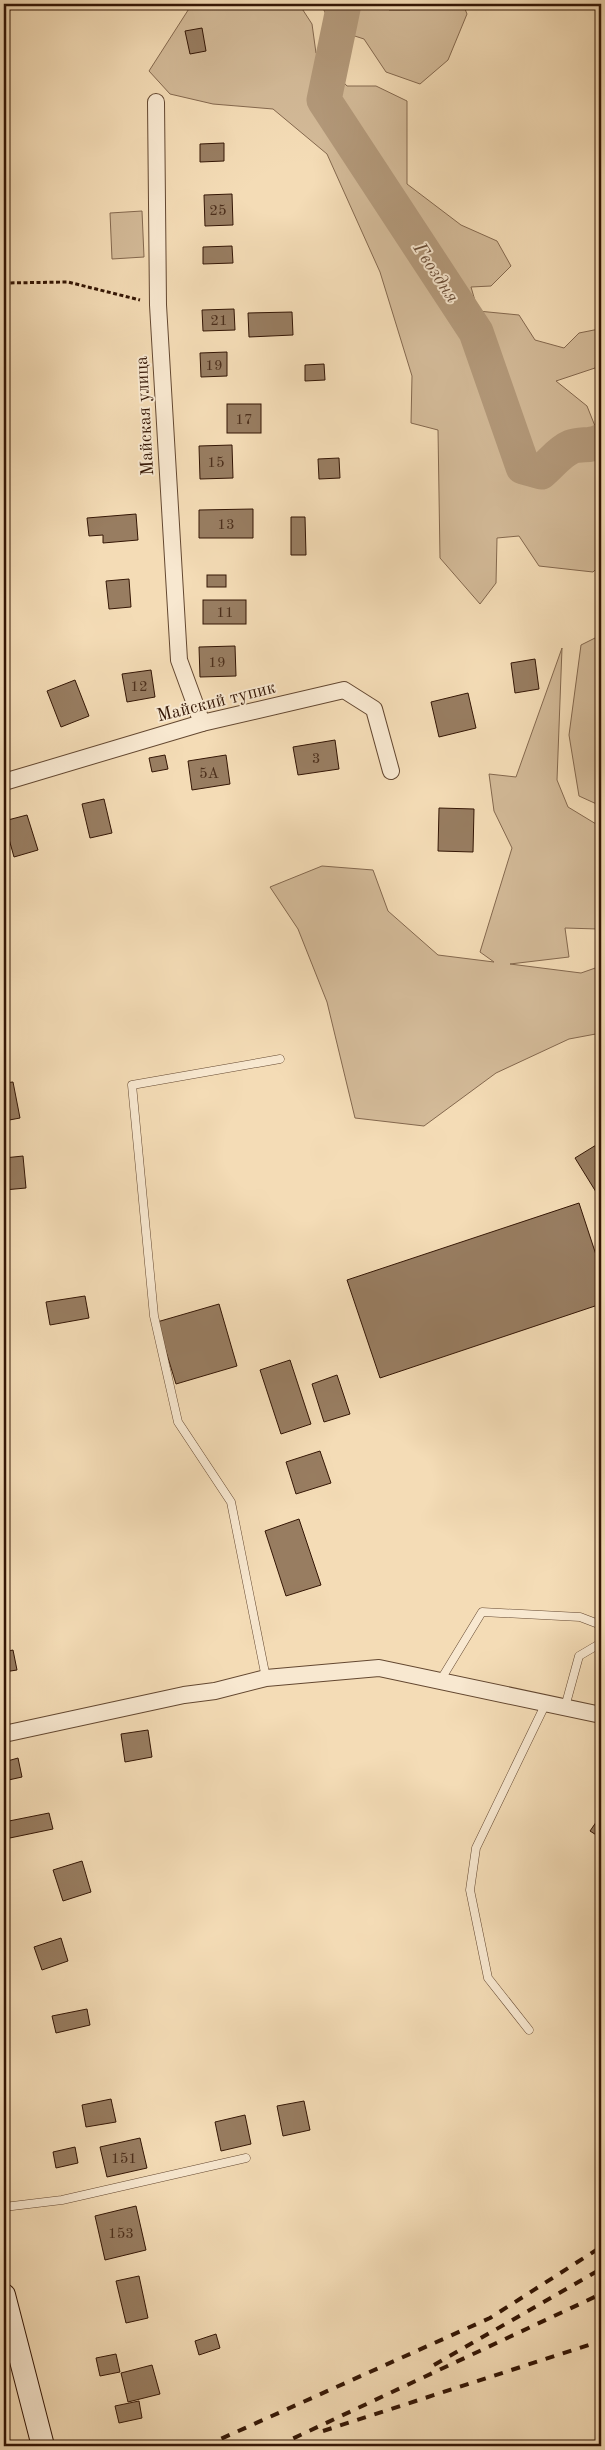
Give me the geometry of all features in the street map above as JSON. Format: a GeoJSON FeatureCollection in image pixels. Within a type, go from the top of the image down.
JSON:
{"type":"FeatureCollection","features":[{"type":"Feature","properties":{"kind":"main road"},"geometry":{"type":"LineString","coordinates":[[4,2295],[43,2446]]}},
{"type":"Feature","properties":{"kind":"street","name":"Майская улица"},"geometry":{"type":"LineString","coordinates":[[156,102],[158,304],[179,660],[202,723]]}},
{"type":"Feature","properties":{"kind":"street","name":"Майский тупик"},"geometry":{"type":"LineString","coordinates":[[4,782],[202,723],[344,690],[374,709],[392,770]]}},
{"type":"Feature","properties":{"kind":"street"},"geometry":{"type":"LineString","coordinates":[[4,1734],[184,1695],[215,1691],[266,1678],[379,1668],[601,1715]]}},
{"type":"Feature","properties":{"kind":"lane"},"geometry":{"type":"LineString","coordinates":[[266,1678],[231,1502],[178,1422],[154,1316],[132,1085],[280,1059]]}},
{"type":"Feature","properties":{"kind":"lane"},"geometry":{"type":"LineString","coordinates":[[440,1681],[482,1612],[580,1617],[601,1625]]}},
{"type":"Feature","properties":{"kind":"lane"},"geometry":{"type":"LineString","coordinates":[[565,1707],[579,1656],[601,1643]]}},
{"type":"Feature","properties":{"kind":"lane"},"geometry":{"type":"LineString","coordinates":[[528,2030],[488,1978],[470,1890],[476,1848],[546,1703]]}},
{"type":"Feature","properties":{"kind":"lane"},"geometry":{"type":"LineString","coordinates":[[4,2207],[62,2200],[246,2158]]}},
{"type":"Feature","properties":{"kind":"path"},"geometry":{"type":"LineString","coordinates":[[4,283],[68,282],[158,304]]}},
{"type":"Feature","properties":{"kind":"shaded area"},"geometry":{"type":"Polygon","coordinates":[[[192,4],[299,4],[312,24],[316,53],[347,86],[376,86],[407,101],[407,184],[461,225],[497,241],[511,266],[491,286],[471,287],[478,311],[519,315],[535,340],[564,348],[579,333],[599,329],[601,332],[601,361],[595,368],[556,381],[587,406],[601,441],[601,564],[593,572],[539,566],[519,536],[497,538],[496,583],[480,604],[440,558],[438,430],[411,423],[412,376],[380,272],[327,154],[273,109],[213,104],[170,94],[149,71],[192,4]]]}},
{"type":"Feature","properties":{"kind":"shaded area"},"geometry":{"type":"Polygon","coordinates":[[[321,4],[387,4],[389,10],[410,10],[414,4],[463,4],[467,14],[448,60],[420,84],[386,72],[364,39],[333,29],[321,4]]]}},
{"type":"Feature","properties":{"kind":"shaded area"},"geometry":{"type":"Polygon","coordinates":[[[142,211],[144,257],[112,259],[110,213],[142,211]]]}},
{"type":"Feature","properties":{"kind":"shaded area"},"geometry":{"type":"Polygon","coordinates":[[[601,635],[601,806],[579,796],[569,735],[581,645],[601,635]]]}},
{"type":"Feature","properties":{"kind":"shaded area"},"geometry":{"type":"Polygon","coordinates":[[[562,648],[557,780],[568,807],[601,827],[601,914],[598,929],[565,928],[569,957],[510,964],[581,973],[601,966],[601,1033],[569,1039],[496,1073],[424,1126],[355,1118],[327,1002],[298,929],[270,887],[322,866],[373,870],[388,911],[438,955],[494,962],[480,952],[512,848],[494,811],[489,774],[516,777],[562,648]]]}},
{"type":"Feature","properties":{"kind":"building"},"geometry":{"type":"Polygon","coordinates":[[[4,4],[11,4],[8,19],[4,18],[4,4]]]}},
{"type":"Feature","properties":{"kind":"building"},"geometry":{"type":"Polygon","coordinates":[[[202,28],[206,51],[190,54],[185,31],[202,28]]]}},
{"type":"Feature","properties":{"kind":"building"},"geometry":{"type":"Polygon","coordinates":[[[224,143],[224,161],[200,162],[200,144],[224,143]]]}},
{"type":"Feature","properties":{"kind":"building"},"geometry":{"type":"Polygon","coordinates":[[[4,174],[7,174],[7,198],[4,198],[4,174]]]}},
{"type":"Feature","properties":{"kind":"building"},"geometry":{"type":"Polygon","coordinates":[[[232,194],[233,225],[205,226],[204,195],[232,194]]]}},
{"type":"Feature","properties":{"kind":"building"},"geometry":{"type":"Polygon","coordinates":[[[232,246],[233,263],[203,264],[203,247],[232,246]]]}},
{"type":"Feature","properties":{"kind":"building"},"geometry":{"type":"Polygon","coordinates":[[[234,309],[235,330],[203,331],[202,310],[234,309]]]}},
{"type":"Feature","properties":{"kind":"building"},"geometry":{"type":"Polygon","coordinates":[[[292,312],[293,335],[249,337],[248,313],[292,312]]]}},
{"type":"Feature","properties":{"kind":"building"},"geometry":{"type":"Polygon","coordinates":[[[227,352],[227,376],[201,377],[200,353],[227,352]]]}},
{"type":"Feature","properties":{"kind":"building"},"geometry":{"type":"Polygon","coordinates":[[[324,364],[325,380],[305,381],[305,365],[324,364]]]}},
{"type":"Feature","properties":{"kind":"building"},"geometry":{"type":"Polygon","coordinates":[[[227,404],[261,404],[261,433],[227,433],[227,404]]]}},
{"type":"Feature","properties":{"kind":"building"},"geometry":{"type":"Polygon","coordinates":[[[232,445],[233,478],[200,479],[199,446],[232,445]]]}},
{"type":"Feature","properties":{"kind":"building"},"geometry":{"type":"Polygon","coordinates":[[[339,458],[340,478],[319,479],[318,459],[339,458]]]}},
{"type":"Feature","properties":{"kind":"building"},"geometry":{"type":"Polygon","coordinates":[[[253,509],[253,538],[199,538],[199,510],[253,509]]]}},
{"type":"Feature","properties":{"kind":"building"},"geometry":{"type":"Polygon","coordinates":[[[136,514],[138,540],[103,543],[103,535],[89,536],[87,518],[136,514]]]}},
{"type":"Feature","properties":{"kind":"building"},"geometry":{"type":"Polygon","coordinates":[[[291,517],[305,517],[306,555],[291,555],[291,517]]]}},
{"type":"Feature","properties":{"kind":"building"},"geometry":{"type":"Polygon","coordinates":[[[207,575],[226,575],[226,587],[207,587],[207,575]]]}},
{"type":"Feature","properties":{"kind":"building"},"geometry":{"type":"Polygon","coordinates":[[[129,579],[131,607],[109,609],[106,581],[129,579]]]}},
{"type":"Feature","properties":{"kind":"building"},"geometry":{"type":"Polygon","coordinates":[[[203,600],[246,600],[246,624],[203,624],[203,600]]]}},
{"type":"Feature","properties":{"kind":"building"},"geometry":{"type":"Polygon","coordinates":[[[235,646],[236,676],[200,677],[199,647],[235,646]]]}},
{"type":"Feature","properties":{"kind":"building"},"geometry":{"type":"Polygon","coordinates":[[[535,659],[539,689],[515,693],[511,663],[535,659]]]}},
{"type":"Feature","properties":{"kind":"building"},"geometry":{"type":"Polygon","coordinates":[[[151,670],[155,697],[127,702],[122,674],[151,670]]]}},
{"type":"Feature","properties":{"kind":"building"},"geometry":{"type":"Polygon","coordinates":[[[75,680],[89,716],[61,727],[47,691],[75,680]]]}},
{"type":"Feature","properties":{"kind":"building"},"geometry":{"type":"Polygon","coordinates":[[[468,693],[476,728],[439,737],[431,702],[468,693]]]}},
{"type":"Feature","properties":{"kind":"building"},"geometry":{"type":"Polygon","coordinates":[[[335,740],[339,769],[298,775],[293,747],[335,740]]]}},
{"type":"Feature","properties":{"kind":"building"},"geometry":{"type":"Polygon","coordinates":[[[165,755],[168,769],[152,772],[149,758],[165,755]]]}},
{"type":"Feature","properties":{"kind":"building"},"geometry":{"type":"Polygon","coordinates":[[[226,755],[230,784],[192,790],[188,761],[226,755]]]}},
{"type":"Feature","properties":{"kind":"building"},"geometry":{"type":"Polygon","coordinates":[[[104,799],[112,833],[90,838],[82,804],[104,799]]]}},
{"type":"Feature","properties":{"kind":"building"},"geometry":{"type":"Polygon","coordinates":[[[439,808],[474,809],[473,852],[438,851],[439,808]]]}},
{"type":"Feature","properties":{"kind":"building"},"geometry":{"type":"Polygon","coordinates":[[[27,815],[38,850],[14,857],[4,821],[27,815]]]}},
{"type":"Feature","properties":{"kind":"building"},"geometry":{"type":"Polygon","coordinates":[[[13,1082],[20,1118],[4,1121],[4,1083],[13,1082]]]}},
{"type":"Feature","properties":{"kind":"building"},"geometry":{"type":"Polygon","coordinates":[[[601,1142],[601,1200],[575,1158],[601,1142]]]}},
{"type":"Feature","properties":{"kind":"building"},"geometry":{"type":"Polygon","coordinates":[[[23,1156],[26,1188],[4,1190],[4,1158],[23,1156]]]}},
{"type":"Feature","properties":{"kind":"building"},"geometry":{"type":"Polygon","coordinates":[[[579,1203],[601,1270],[601,1304],[380,1378],[347,1280],[579,1203]]]}},
{"type":"Feature","properties":{"kind":"building"},"geometry":{"type":"Polygon","coordinates":[[[85,1296],[89,1318],[50,1325],[46,1302],[85,1296]]]}},
{"type":"Feature","properties":{"kind":"building"},"geometry":{"type":"Polygon","coordinates":[[[219,1304],[237,1366],[176,1384],[157,1322],[219,1304]]]}},
{"type":"Feature","properties":{"kind":"building"},"geometry":{"type":"Polygon","coordinates":[[[290,1360],[311,1424],[281,1434],[260,1370],[290,1360]]]}},
{"type":"Feature","properties":{"kind":"building"},"geometry":{"type":"Polygon","coordinates":[[[4,1364],[9,1383],[4,1384],[4,1364]]]}},
{"type":"Feature","properties":{"kind":"building"},"geometry":{"type":"Polygon","coordinates":[[[337,1375],[350,1414],[324,1422],[312,1384],[337,1375]]]}},
{"type":"Feature","properties":{"kind":"building"},"geometry":{"type":"Polygon","coordinates":[[[320,1451],[331,1483],[296,1494],[286,1462],[320,1451]]]}},
{"type":"Feature","properties":{"kind":"building"},"geometry":{"type":"Polygon","coordinates":[[[299,1519],[321,1585],[286,1596],[265,1531],[299,1519]]]}},
{"type":"Feature","properties":{"kind":"building"},"geometry":{"type":"Polygon","coordinates":[[[13,1650],[17,1670],[4,1672],[4,1652],[13,1650]]]}},
{"type":"Feature","properties":{"kind":"building"},"geometry":{"type":"Polygon","coordinates":[[[148,1730],[152,1757],[125,1762],[121,1734],[148,1730]]]}},
{"type":"Feature","properties":{"kind":"building"},"geometry":{"type":"Polygon","coordinates":[[[18,1758],[22,1777],[4,1781],[4,1762],[18,1758]]]}},
{"type":"Feature","properties":{"kind":"building"},"geometry":{"type":"Polygon","coordinates":[[[49,1813],[53,1829],[5,1839],[4,1822],[49,1813]]]}},
{"type":"Feature","properties":{"kind":"building"},"geometry":{"type":"Polygon","coordinates":[[[601,1815],[601,1838],[590,1831],[601,1815]]]}},
{"type":"Feature","properties":{"kind":"building"},"geometry":{"type":"Polygon","coordinates":[[[82,1861],[91,1892],[63,1901],[53,1870],[82,1861]]]}},
{"type":"Feature","properties":{"kind":"building"},"geometry":{"type":"Polygon","coordinates":[[[61,1938],[68,1961],[42,1970],[34,1947],[61,1938]]]}},
{"type":"Feature","properties":{"kind":"building"},"geometry":{"type":"Polygon","coordinates":[[[87,2009],[90,2025],[56,2033],[52,2016],[87,2009]]]}},
{"type":"Feature","properties":{"kind":"building"},"geometry":{"type":"Polygon","coordinates":[[[111,2099],[116,2122],[86,2127],[82,2105],[111,2099]]]}},
{"type":"Feature","properties":{"kind":"building"},"geometry":{"type":"Polygon","coordinates":[[[304,2101],[310,2130],[283,2136],[277,2106],[304,2101]]]}},
{"type":"Feature","properties":{"kind":"building"},"geometry":{"type":"Polygon","coordinates":[[[245,2115],[251,2144],[221,2151],[215,2122],[245,2115]]]}},
{"type":"Feature","properties":{"kind":"building"},"geometry":{"type":"Polygon","coordinates":[[[140,2138],[147,2168],[107,2177],[100,2147],[140,2138]]]}},
{"type":"Feature","properties":{"kind":"building"},"geometry":{"type":"Polygon","coordinates":[[[75,2147],[78,2163],[56,2168],[53,2152],[75,2147]]]}},
{"type":"Feature","properties":{"kind":"building"},"geometry":{"type":"Polygon","coordinates":[[[136,2206],[146,2250],[105,2260],[95,2216],[136,2206]]]}},
{"type":"Feature","properties":{"kind":"building"},"geometry":{"type":"Polygon","coordinates":[[[139,2276],[148,2318],[126,2323],[116,2281],[139,2276]]]}},
{"type":"Feature","properties":{"kind":"building"},"geometry":{"type":"Polygon","coordinates":[[[216,2334],[220,2348],[199,2355],[195,2341],[216,2334]]]}},
{"type":"Feature","properties":{"kind":"building"},"geometry":{"type":"Polygon","coordinates":[[[116,2354],[120,2372],[100,2376],[96,2358],[116,2354]]]}},
{"type":"Feature","properties":{"kind":"building"},"geometry":{"type":"Polygon","coordinates":[[[152,2365],[160,2394],[128,2402],[121,2373],[152,2365]]]}},
{"type":"Feature","properties":{"kind":"building"},"geometry":{"type":"Polygon","coordinates":[[[139,2401],[142,2418],[119,2423],[115,2406],[139,2401]]]}},
{"type":"Feature","properties":{"kind":"waterway","name":"Гвоздня"},"geometry":{"type":"LineString","coordinates":[[344,4],[324,100],[476,332],[523,467],[541,472],[567,449],[601,441]]}},
{"type":"Feature","properties":{"kind":"railway"},"geometry":{"type":"LineString","coordinates":[[205,2446],[490,2318],[601,2247]]}},
{"type":"Feature","properties":{"kind":"railway"},"geometry":{"type":"LineString","coordinates":[[434,2365],[601,2269]]}},
{"type":"Feature","properties":{"kind":"railway"},"geometry":{"type":"LineString","coordinates":[[277,2446],[601,2294]]}},
{"type":"Feature","properties":{"kind":"railway"},"geometry":{"type":"LineString","coordinates":[[323,2431],[601,2341]]}}]}
